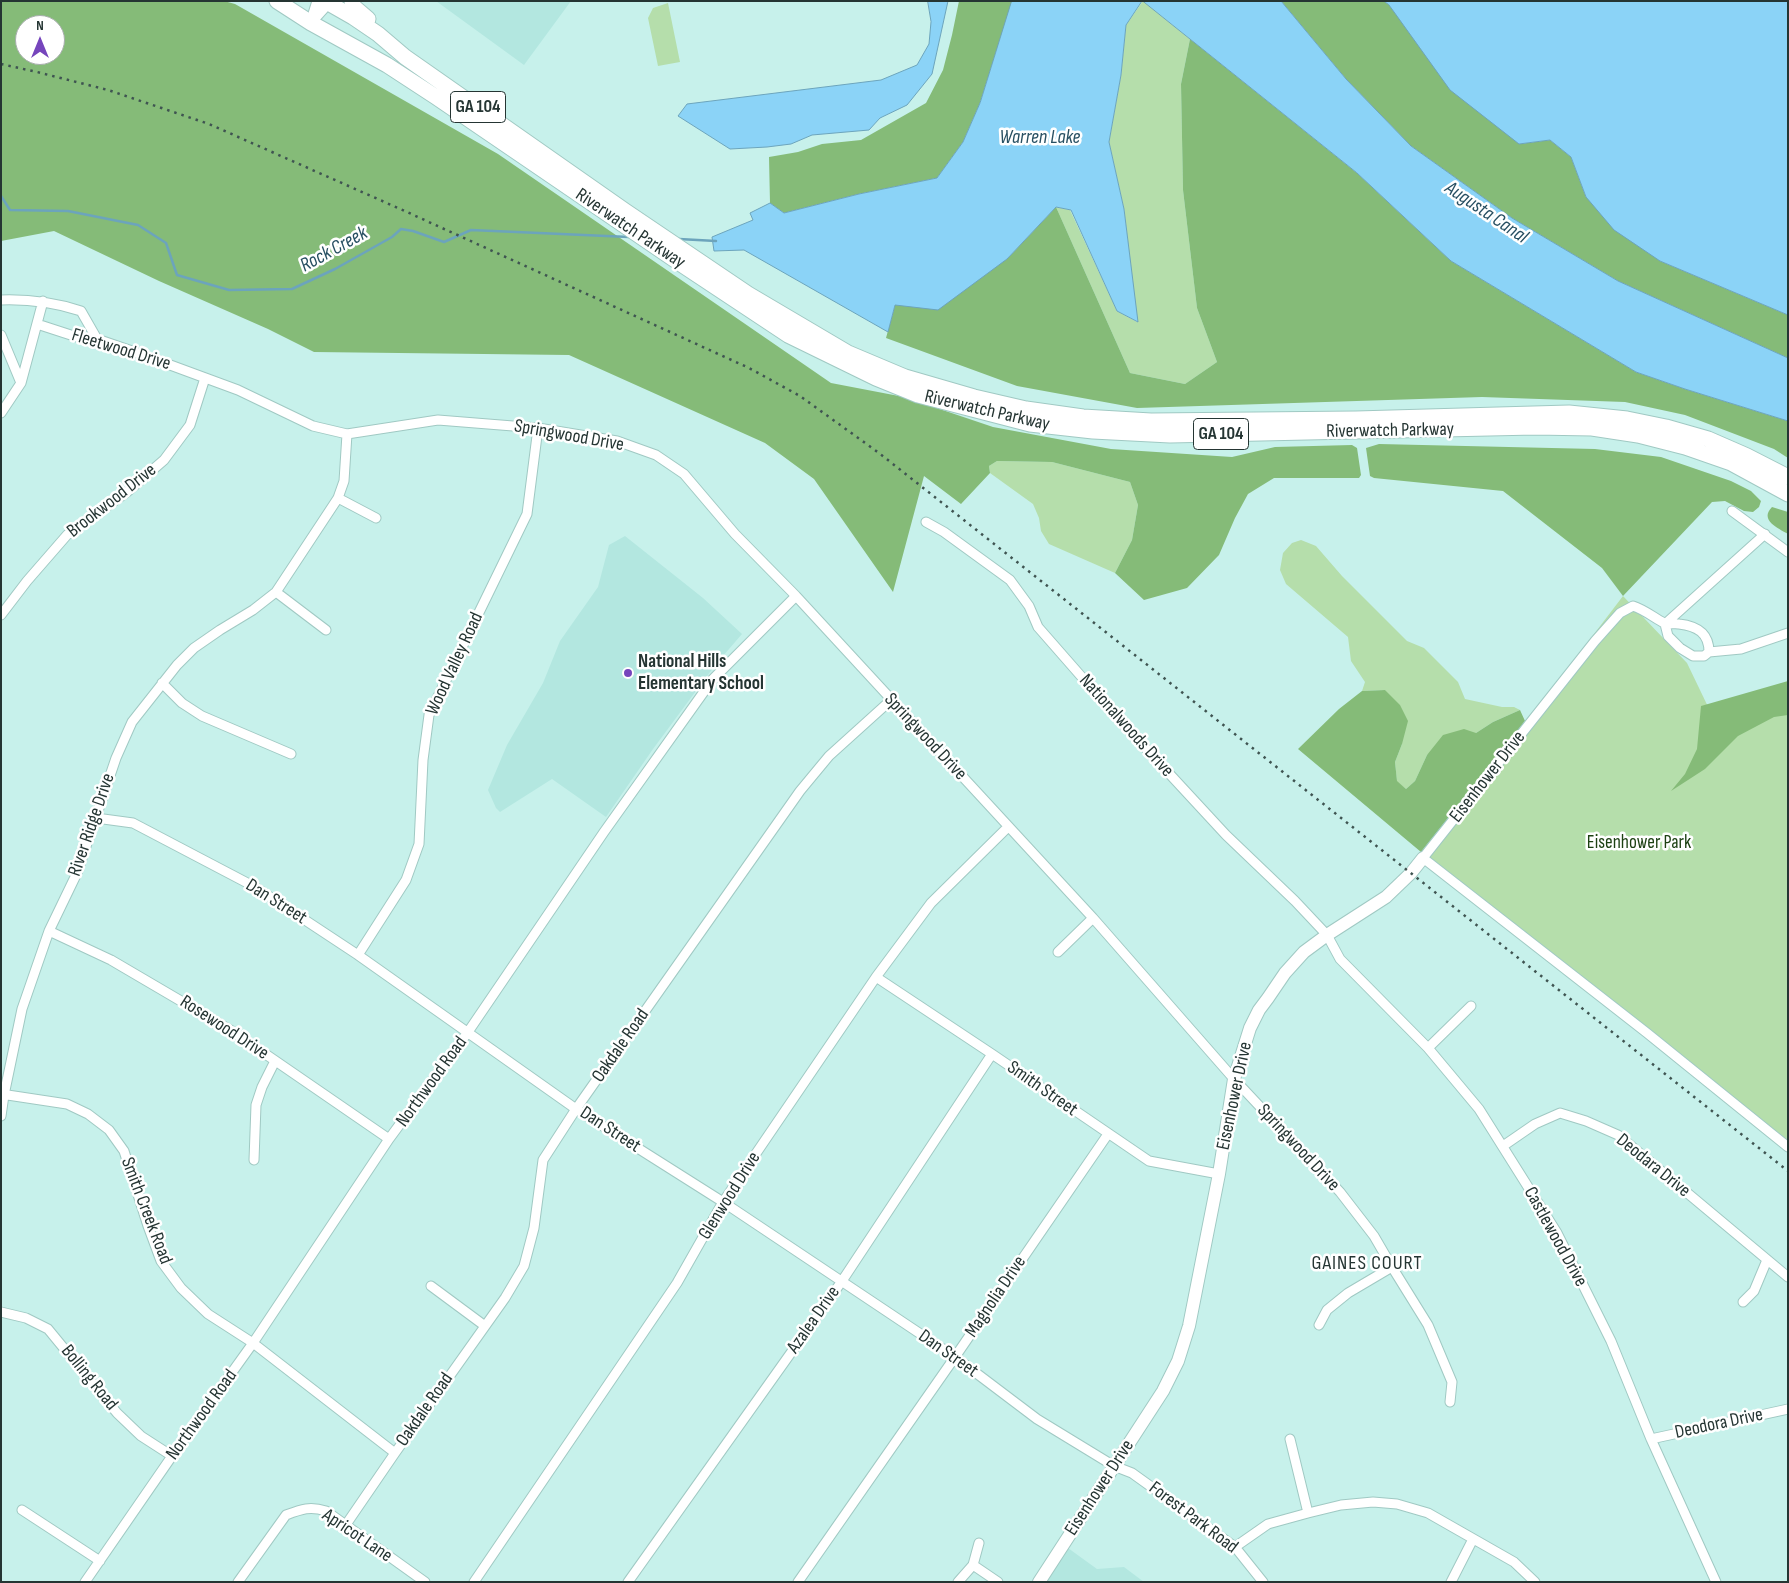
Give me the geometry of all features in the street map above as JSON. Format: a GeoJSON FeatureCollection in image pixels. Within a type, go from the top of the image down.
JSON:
{"type":"FeatureCollection","features":[{"type":"Feature","properties":{"kind":"main road","name":"GA 104"},"geometry":{"type":"LineString","coordinates":[[277,1],[311,23]]}},
{"type":"Feature","properties":{"kind":"main road"},"geometry":{"type":"LineString","coordinates":[[352,1],[354,7],[372,23],[421,59],[450,87]]}},
{"type":"Feature","properties":{"kind":"main road","name":"Riverwatch Parkway"},"geometry":{"type":"LineString","coordinates":[[326,2],[370,29],[405,56],[625,211],[748,294],[848,354],[905,377],[974,397],[1026,409],[1083,417],[1151,421],[1356,419],[1569,413],[1627,419],[1666,427],[1708,439],[1788,477]]}},
{"type":"Feature","properties":{"kind":"main road","name":"Riverwatch Parkway"},"geometry":{"type":"LineString","coordinates":[[311,23],[387,65],[788,335],[876,378],[918,395],[1030,424],[1093,431],[1170,435],[1592,428],[1638,435],[1685,447],[1731,463],[1788,494]]}},
{"type":"Feature","properties":{"kind":"street"},"geometry":{"type":"LineString","coordinates":[[311,23],[326,2]]}},
{"type":"Feature","properties":{"kind":"street"},"geometry":{"type":"LineString","coordinates":[[1,300],[43,301],[81,311],[97,340]]}},
{"type":"Feature","properties":{"kind":"street"},"geometry":{"type":"LineString","coordinates":[[1,412],[21,383],[43,301]]}},
{"type":"Feature","properties":{"kind":"street","name":"Fleetwood Drive"},"geometry":{"type":"LineString","coordinates":[[37,324],[80,338],[97,340],[135,352],[205,378]]}},
{"type":"Feature","properties":{"kind":"street"},"geometry":{"type":"LineString","coordinates":[[1,335],[21,383]]}},
{"type":"Feature","properties":{"kind":"street","name":"Springwood Drive"},"geometry":{"type":"LineString","coordinates":[[205,378],[238,390],[313,426],[347,434],[438,420],[538,428],[618,441],[656,455],[684,474],[735,534],[796,596],[1093,918],[1234,1079],[1340,1192],[1374,1236],[1428,1325],[1452,1382],[1450,1402]]}},
{"type":"Feature","properties":{"kind":"street","name":"Brookwood Drive"},"geometry":{"type":"LineString","coordinates":[[1,615],[66,534],[127,492],[164,460],[190,425],[205,378]]}},
{"type":"Feature","properties":{"kind":"street","name":"Wood Valley Road"},"geometry":{"type":"LineString","coordinates":[[358,954],[406,880],[419,844],[423,760],[429,715],[527,514],[538,428]]}},
{"type":"Feature","properties":{"kind":"street","name":"River Ridge Drive"},"geometry":{"type":"LineString","coordinates":[[1,1116],[3,1095],[22,1008],[50,931],[77,873],[116,758],[132,722],[162,683],[194,648],[253,610],[276,592],[338,498],[344,481],[347,434]]}},
{"type":"Feature","properties":{"kind":"street"},"geometry":{"type":"LineString","coordinates":[[338,498],[376,518]]}},
{"type":"Feature","properties":{"kind":"street"},"geometry":{"type":"LineString","coordinates":[[1732,511],[1788,552]]}},
{"type":"Feature","properties":{"kind":"street","name":"Nationalwoods Drive"},"geometry":{"type":"LineString","coordinates":[[926,522],[944,532],[1010,580],[1029,606],[1038,627],[1115,715],[1226,835],[1295,901],[1327,935]]}},
{"type":"Feature","properties":{"kind":"street"},"geometry":{"type":"LineString","coordinates":[[1665,624],[1765,534]]}},
{"type":"Feature","properties":{"kind":"street"},"geometry":{"type":"LineString","coordinates":[[276,592],[326,630]]}},
{"type":"Feature","properties":{"kind":"street","name":"Northwood Road"},"geometry":{"type":"LineString","coordinates":[[86,1582],[172,1456],[253,1343],[389,1139],[468,1032],[604,832],[713,679],[796,596]]}},
{"type":"Feature","properties":{"kind":"street","name":"Eisenhower Drive"},"geometry":{"type":"LineString","coordinates":[[1039,1582],[1163,1391],[1178,1361],[1189,1326],[1219,1174],[1234,1079],[1242,1052],[1259,1010],[1304,952],[1386,897],[1411,873],[1594,641],[1620,612],[1633,606],[1645,610],[1665,624]]}},
{"type":"Feature","properties":{"kind":"street"},"geometry":{"type":"LineString","coordinates":[[1665,624],[1680,624],[1699,629],[1707,638],[1709,652]]}},
{"type":"Feature","properties":{"kind":"street"},"geometry":{"type":"LineString","coordinates":[[1665,624],[1668,636],[1680,648],[1694,656],[1704,656],[1709,652],[1741,650],[1788,634]]}},
{"type":"Feature","properties":{"kind":"street"},"geometry":{"type":"LineString","coordinates":[[162,683],[182,703],[202,716],[292,754]]}},
{"type":"Feature","properties":{"kind":"street","name":"Oakdale Road"},"geometry":{"type":"LineString","coordinates":[[346,1526],[395,1453],[505,1298],[524,1266],[534,1228],[543,1160],[576,1109],[800,791],[829,756],[891,700]]}},
{"type":"Feature","properties":{"kind":"street","name":"Dan Street"},"geometry":{"type":"LineString","coordinates":[[96,818],[133,823],[255,887],[358,954],[576,1109],[723,1202],[955,1357],[1036,1419],[1114,1466]]}},
{"type":"Feature","properties":{"kind":"street","name":"Glenwood Drive"},"geometry":{"type":"LineString","coordinates":[[474,1582],[677,1283],[723,1202],[876,977],[931,903],[1008,827]]}},
{"type":"Feature","properties":{"kind":"street"},"geometry":{"type":"LineString","coordinates":[[1423,858],[1647,1033],[1788,1147]]}},
{"type":"Feature","properties":{"kind":"street"},"geometry":{"type":"LineString","coordinates":[[1058,952],[1093,918]]}},
{"type":"Feature","properties":{"kind":"street","name":"Rosewood Drive"},"geometry":{"type":"LineString","coordinates":[[50,931],[111,960],[188,1004],[232,1031],[389,1139]]}},
{"type":"Feature","properties":{"kind":"street","name":"Castlewood Drive"},"geometry":{"type":"LineString","coordinates":[[1327,935],[1340,959],[1428,1048],[1479,1110],[1557,1233],[1611,1341],[1651,1439],[1716,1582]]}},
{"type":"Feature","properties":{"kind":"street","name":"Smith Street"},"geometry":{"type":"LineString","coordinates":[[876,977],[1149,1161],[1219,1174]]}},
{"type":"Feature","properties":{"kind":"street"},"geometry":{"type":"LineString","coordinates":[[1428,1048],[1471,1006]]}},
{"type":"Feature","properties":{"kind":"street","name":"Azalea Drive"},"geometry":{"type":"LineString","coordinates":[[628,1582],[842,1281],[992,1054]]}},
{"type":"Feature","properties":{"kind":"street"},"geometry":{"type":"LineString","coordinates":[[254,1160],[256,1105],[274,1061]]}},
{"type":"Feature","properties":{"kind":"street","name":"Smith Creek Road"},"geometry":{"type":"LineString","coordinates":[[3,1095],[66,1104],[88,1114],[109,1130],[124,1151],[161,1261],[180,1288],[208,1314],[253,1343],[395,1453]]}},
{"type":"Feature","properties":{"kind":"street","name":"Deodara Drive"},"geometry":{"type":"LineString","coordinates":[[1503,1146],[1535,1124],[1560,1113],[1610,1131],[1647,1158],[1788,1277]]}},
{"type":"Feature","properties":{"kind":"street","name":"Magnolia Drive"},"geometry":{"type":"LineString","coordinates":[[798,1582],[1108,1134]]}},
{"type":"Feature","properties":{"kind":"street"},"geometry":{"type":"LineString","coordinates":[[1743,1302],[1754,1291],[1767,1260]]}},
{"type":"Feature","properties":{"kind":"street"},"geometry":{"type":"LineString","coordinates":[[1320,1325],[1328,1310],[1348,1293],[1392,1267]]}},
{"type":"Feature","properties":{"kind":"street"},"geometry":{"type":"LineString","coordinates":[[431,1286],[485,1326]]}},
{"type":"Feature","properties":{"kind":"street","name":"Bolling Road"},"geometry":{"type":"LineString","coordinates":[[1,1312],[26,1318],[48,1329],[117,1413],[141,1436],[172,1456]]}},
{"type":"Feature","properties":{"kind":"street","name":"Deodora Drive"},"geometry":{"type":"LineString","coordinates":[[1651,1439],[1788,1409]]}},
{"type":"Feature","properties":{"kind":"street"},"geometry":{"type":"LineString","coordinates":[[1290,1439],[1308,1513]]}},
{"type":"Feature","properties":{"kind":"street","name":"Forest Park Road"},"geometry":{"type":"LineString","coordinates":[[1114,1466],[1132,1472],[1235,1547],[1262,1582]]}},
{"type":"Feature","properties":{"kind":"street"},"geometry":{"type":"LineString","coordinates":[[1235,1547],[1268,1524],[1308,1513],[1341,1505],[1373,1502],[1397,1504],[1428,1513],[1514,1562],[1535,1582]]}},
{"type":"Feature","properties":{"kind":"street","name":"Apricot Lane"},"geometry":{"type":"LineString","coordinates":[[238,1582],[286,1515],[313,1507],[326,1511],[425,1582]]}},
{"type":"Feature","properties":{"kind":"street"},"geometry":{"type":"LineString","coordinates":[[22,1510],[100,1561]]}},
{"type":"Feature","properties":{"kind":"street"},"geometry":{"type":"LineString","coordinates":[[1451,1582],[1473,1539]]}},
{"type":"Feature","properties":{"kind":"street"},"geometry":{"type":"LineString","coordinates":[[958,1582],[973,1565],[980,1543]]}},
{"type":"Feature","properties":{"kind":"street"},"geometry":{"type":"LineString","coordinates":[[973,1565],[998,1582]]}},
{"type":"Feature","properties":{"kind":"shaded area"},"geometry":{"type":"Polygon","coordinates":[[[436,1],[571,1],[524,65],[436,1]]]}},
{"type":"Feature","properties":{"kind":"shaded area","name":"National Hills Elementary School"},"geometry":{"type":"Polygon","coordinates":[[[625,536],[703,598],[742,634],[716,664],[653,749],[606,817],[552,779],[500,812],[496,808],[488,790],[507,745],[543,683],[560,641],[598,587],[609,545],[625,536]]]}},
{"type":"Feature","properties":{"kind":"shaded area"},"geometry":{"type":"Polygon","coordinates":[[[1068,1548],[1097,1569],[1124,1567],[1144,1582],[1045,1582],[1068,1548]]]}},
{"type":"Feature","properties":{"kind":"green space"},"geometry":{"type":"Polygon","coordinates":[[[1,1],[224,1],[235,4],[498,154],[831,383],[904,397],[993,427],[1111,449],[1232,457],[1275,447],[1352,445],[1357,448],[1361,475],[1359,478],[1274,478],[1248,494],[1219,555],[1187,588],[1144,600],[1115,573],[1132,540],[1138,505],[1130,482],[1052,462],[997,461],[989,466],[990,473],[961,504],[924,476],[893,592],[814,479],[765,443],[569,355],[314,352],[54,231],[1,241],[1,1]]]}},
{"type":"Feature","properties":{"kind":"green space"},"geometry":{"type":"Polygon","coordinates":[[[959,1],[1012,1],[980,103],[963,142],[937,178],[859,194],[784,213],[770,203],[769,157],[798,152],[822,144],[861,140],[926,103],[943,70],[959,1]]]}},
{"type":"Feature","properties":{"kind":"green space"},"geometry":{"type":"Polygon","coordinates":[[[1143,1],[1190,39],[1181,84],[1183,190],[1197,308],[1217,362],[1185,384],[1130,373],[1056,207],[1070,210],[1117,311],[1137,322],[1124,209],[1109,142],[1121,75],[1126,25],[1143,1]]]}},
{"type":"Feature","properties":{"kind":"green space"},"geometry":{"type":"Polygon","coordinates":[[[1281,1],[1384,1],[1519,144],[1550,140],[1571,157],[1586,197],[1660,261],[1788,315],[1788,358],[1618,281],[1512,218],[1411,146],[1346,79],[1281,1]]]}},
{"type":"Feature","properties":{"kind":"green space"},"geometry":{"type":"Polygon","coordinates":[[[668,3],[680,62],[658,66],[648,18],[653,8],[668,3]]]}},
{"type":"Feature","properties":{"kind":"green space"},"geometry":{"type":"Polygon","coordinates":[[[1190,39],[1357,173],[1451,261],[1636,372],[1788,421],[1788,458],[1774,449],[1685,415],[1625,402],[1482,397],[1137,408],[1017,386],[886,338],[895,305],[1007,259],[1056,207],[1130,373],[1185,384],[1217,362],[1197,308],[1183,190],[1181,84],[1190,39]]]}},
{"type":"Feature","properties":{"kind":"green space"},"geometry":{"type":"Polygon","coordinates":[[[1379,444],[1595,449],[1661,457],[1731,481],[1751,491],[1761,501],[1759,507],[1753,512],[1744,511],[1725,501],[1712,502],[1623,596],[1602,568],[1503,491],[1374,478],[1370,476],[1366,448],[1379,444]]]}},
{"type":"Feature","properties":{"kind":"green space"},"geometry":{"type":"Polygon","coordinates":[[[997,461],[1052,462],[1130,482],[1138,505],[1132,540],[1115,573],[1049,544],[1041,531],[1039,518],[1033,504],[990,473],[989,466],[997,461]]]}},
{"type":"Feature","properties":{"kind":"green space"},"geometry":{"type":"Polygon","coordinates":[[[1772,507],[1788,512],[1788,534],[1769,520],[1768,516],[1772,507]]]}},
{"type":"Feature","properties":{"kind":"green space"},"geometry":{"type":"Polygon","coordinates":[[[1301,540],[1316,546],[1342,576],[1407,641],[1424,648],[1458,682],[1465,699],[1502,707],[1514,707],[1520,710],[1493,722],[1476,733],[1427,755],[1415,781],[1406,789],[1397,782],[1395,762],[1402,744],[1385,690],[1362,691],[1365,682],[1351,661],[1348,637],[1286,584],[1280,570],[1283,553],[1292,543],[1301,540]]]}},
{"type":"Feature","properties":{"kind":"green space","name":"Eisenhower Park"},"geometry":{"type":"Polygon","coordinates":[[[1623,596],[1687,663],[1712,715],[1788,712],[1788,1148],[1423,858],[1623,596]]]}},
{"type":"Feature","properties":{"kind":"green space"},"geometry":{"type":"Polygon","coordinates":[[[1788,681],[1788,715],[1774,717],[1738,736],[1705,769],[1671,791],[1685,774],[1697,749],[1701,706],[1788,681]]]}},
{"type":"Feature","properties":{"kind":"green space"},"geometry":{"type":"Polygon","coordinates":[[[1385,690],[1400,705],[1408,721],[1395,762],[1397,781],[1406,789],[1415,781],[1427,755],[1443,735],[1464,729],[1476,733],[1493,722],[1520,710],[1525,721],[1421,852],[1298,749],[1339,709],[1362,691],[1385,690]]]}},
{"type":"Feature","properties":{"kind":"water"},"geometry":{"type":"Polygon","coordinates":[[[928,1],[948,1],[932,74],[907,105],[880,118],[869,130],[812,135],[791,144],[730,149],[678,116],[687,104],[881,80],[917,65],[929,44],[931,22],[928,1]]]}},
{"type":"Feature","properties":{"kind":"water","name":"Warren Lake"},"geometry":{"type":"Polygon","coordinates":[[[1012,1],[1142,1],[1126,25],[1121,75],[1109,142],[1124,209],[1138,322],[1117,311],[1071,210],[1056,207],[1007,259],[938,310],[895,305],[888,332],[744,250],[714,251],[712,237],[753,220],[750,213],[770,203],[784,213],[859,194],[937,178],[963,142],[980,103],[1012,1]]]}},
{"type":"Feature","properties":{"kind":"water","name":"Augusta Canal"},"geometry":{"type":"Polygon","coordinates":[[[1143,1],[1281,1],[1346,79],[1411,146],[1512,218],[1618,281],[1788,358],[1788,421],[1636,372],[1451,261],[1357,173],[1143,1]]]}},
{"type":"Feature","properties":{"kind":"water"},"geometry":{"type":"Polygon","coordinates":[[[1384,1],[1788,1],[1788,315],[1660,261],[1614,230],[1586,197],[1571,157],[1550,140],[1519,144],[1450,90],[1389,5],[1384,1]]]}},
{"type":"Feature","properties":{"kind":"waterway","name":"Rock Creek"},"geometry":{"type":"LineString","coordinates":[[1,196],[10,210],[68,211],[138,225],[166,243],[177,275],[229,290],[292,289],[335,269],[392,237],[401,229],[413,231],[444,242],[471,230],[629,237]]}},
{"type":"Feature","properties":{"kind":"waterway","name":"Rock Creek"},"geometry":{"type":"LineString","coordinates":[[679,239],[716,241]]}},
{"type":"Feature","properties":{"kind":"railway"},"geometry":{"type":"LineString","coordinates":[[1,64],[108,90],[209,124],[749,368],[800,396],[879,453],[1788,1171]]}},
{"type":"Feature","properties":{"kind":"place","name":"National Hills Elementary School"},"geometry":{"type":"Point","coordinates":[628,673]}},
{"type":"Feature","properties":{"kind":"district","name":"GAINES COURT"},"geometry":{"type":"Point","coordinates":[1367,1264]}}]}
